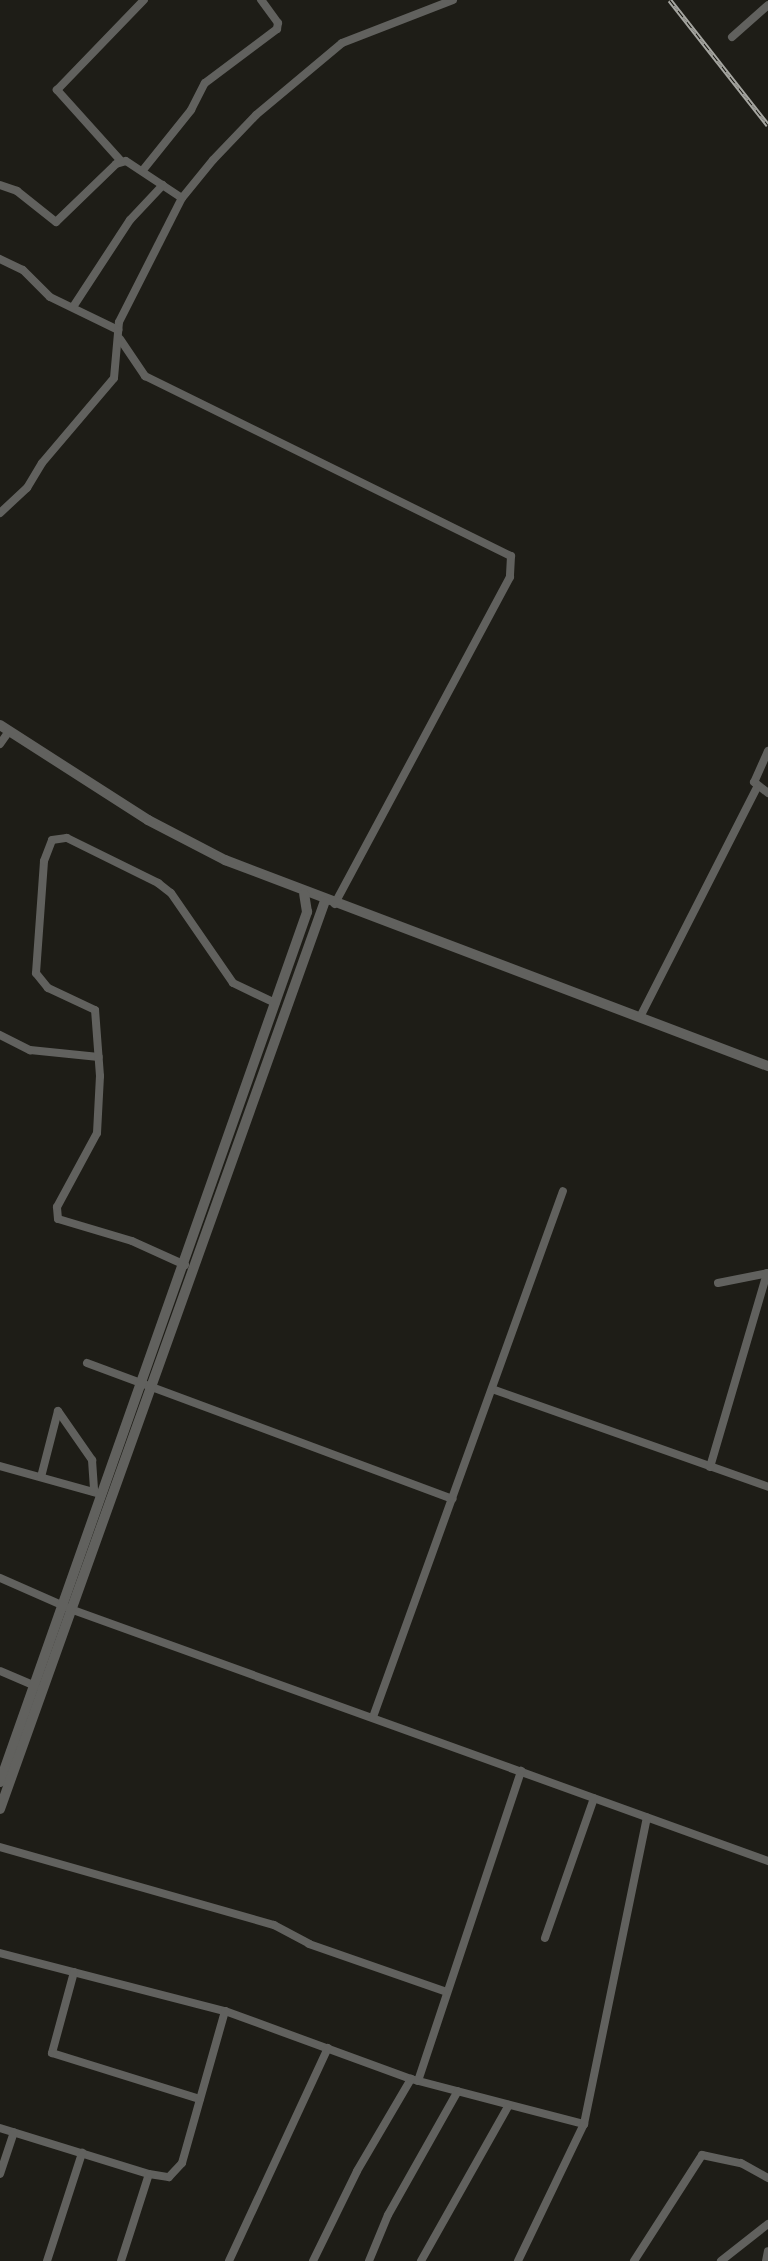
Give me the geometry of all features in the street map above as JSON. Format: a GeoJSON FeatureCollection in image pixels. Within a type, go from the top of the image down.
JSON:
{"type":"FeatureCollection","features":[{"type":"Feature","properties":{"kind":"street"},"geometry":{"type":"LineString","coordinates":[[144,0],[57,90],[121,161],[143,170],[182,198]]}},
{"type":"Feature","properties":{"kind":"street"},"geometry":{"type":"LineString","coordinates":[[143,170],[191,110],[205,83],[277,29],[278,23],[261,0]]}},
{"type":"Feature","properties":{"kind":"street"},"geometry":{"type":"LineString","coordinates":[[0,513],[27,488],[42,463],[114,378],[120,339],[118,330],[182,198],[256,115],[320,58],[358,35],[453,0]]}},
{"type":"Feature","properties":{"kind":"street"},"geometry":{"type":"LineString","coordinates":[[732,37],[768,5]]}},
{"type":"Feature","properties":{"kind":"street"},"geometry":{"type":"LineString","coordinates":[[0,185],[17,190],[56,222],[121,161]]}},
{"type":"Feature","properties":{"kind":"street"},"geometry":{"type":"LineString","coordinates":[[73,307],[130,220],[163,185]]}},
{"type":"Feature","properties":{"kind":"street"},"geometry":{"type":"LineString","coordinates":[[0,259],[23,270],[50,297],[118,330]]}},
{"type":"Feature","properties":{"kind":"street"},"geometry":{"type":"LineString","coordinates":[[0,1809],[148,1385],[330,902],[510,577],[511,556],[145,376],[120,339]]}},
{"type":"Feature","properties":{"kind":"street"},"geometry":{"type":"LineString","coordinates":[[0,744],[4,728],[189,843],[304,894],[768,1066]]}},
{"type":"Feature","properties":{"kind":"street"},"geometry":{"type":"LineString","coordinates":[[640,1017],[757,787],[754,776],[768,751]]}},
{"type":"Feature","properties":{"kind":"street"},"geometry":{"type":"LineString","coordinates":[[757,787],[768,793]]}},
{"type":"Feature","properties":{"kind":"street"},"geometry":{"type":"LineString","coordinates":[[185,1265],[132,1240],[58,1219],[57,1208],[97,1133],[99,1057],[95,1010],[48,988],[36,972],[44,861],[48,847],[58,837],[106,854],[158,883],[171,893],[233,983],[275,1003]]}},
{"type":"Feature","properties":{"kind":"street"},"geometry":{"type":"LineString","coordinates":[[0,1782],[36,1686],[69,1608],[98,1494],[148,1385],[185,1265],[307,912],[304,894]]}},
{"type":"Feature","properties":{"kind":"street"},"geometry":{"type":"LineString","coordinates":[[0,1035],[30,1050],[99,1057]]}},
{"type":"Feature","properties":{"kind":"street"},"geometry":{"type":"LineString","coordinates":[[373,1717],[563,1191]]}},
{"type":"Feature","properties":{"kind":"street"},"geometry":{"type":"LineString","coordinates":[[710,1467],[768,1273],[718,1283]]}},
{"type":"Feature","properties":{"kind":"street"},"geometry":{"type":"LineString","coordinates":[[87,1363],[452,1498]]}},
{"type":"Feature","properties":{"kind":"street"},"geometry":{"type":"LineString","coordinates":[[492,1389],[768,1487]]}},
{"type":"Feature","properties":{"kind":"street"},"geometry":{"type":"LineString","coordinates":[[41,1477],[58,1411],[92,1460],[98,1494]]}},
{"type":"Feature","properties":{"kind":"street"},"geometry":{"type":"LineString","coordinates":[[0,1466],[98,1494]]}},
{"type":"Feature","properties":{"kind":"street"},"geometry":{"type":"LineString","coordinates":[[0,1578],[69,1608],[768,1861]]}},
{"type":"Feature","properties":{"kind":"street"},"geometry":{"type":"LineString","coordinates":[[0,1671],[36,1686]]}},
{"type":"Feature","properties":{"kind":"street"},"geometry":{"type":"LineString","coordinates":[[313,2261],[357,2171],[414,2080],[447,1992],[520,1771]]}},
{"type":"Feature","properties":{"kind":"street"},"geometry":{"type":"LineString","coordinates":[[545,1938],[594,1798]]}},
{"type":"Feature","properties":{"kind":"street"},"geometry":{"type":"LineString","coordinates":[[518,2261],[584,2124],[646,1817]]}},
{"type":"Feature","properties":{"kind":"street"},"geometry":{"type":"LineString","coordinates":[[0,1847],[274,1925],[309,1944],[447,1992]]}},
{"type":"Feature","properties":{"kind":"street"},"geometry":{"type":"LineString","coordinates":[[0,1953],[225,2011],[414,2080],[584,2124]]}},
{"type":"Feature","properties":{"kind":"street"},"geometry":{"type":"LineString","coordinates":[[74,1972],[52,2053],[200,2099]]}},
{"type":"Feature","properties":{"kind":"street"},"geometry":{"type":"LineString","coordinates":[[0,2128],[149,2174],[169,2177],[177,2172],[225,2011]]}},
{"type":"Feature","properties":{"kind":"street"},"geometry":{"type":"LineString","coordinates":[[229,2261],[328,2048]]}},
{"type":"Feature","properties":{"kind":"street"},"geometry":{"type":"LineString","coordinates":[[369,2261],[388,2215],[458,2091]]}},
{"type":"Feature","properties":{"kind":"street"},"geometry":{"type":"LineString","coordinates":[[421,2261],[509,2105]]}},
{"type":"Feature","properties":{"kind":"street"},"geometry":{"type":"LineString","coordinates":[[0,2174],[14,2132]]}},
{"type":"Feature","properties":{"kind":"street"},"geometry":{"type":"LineString","coordinates":[[47,2261],[82,2153]]}},
{"type":"Feature","properties":{"kind":"street"},"geometry":{"type":"LineString","coordinates":[[634,2261],[702,2155],[741,2163],[768,2178]]}},
{"type":"Feature","properties":{"kind":"street"},"geometry":{"type":"LineString","coordinates":[[121,2261],[149,2174]]}},
{"type":"Feature","properties":{"kind":"street"},"geometry":{"type":"LineString","coordinates":[[721,2261],[768,2224]]}},
{"type":"Feature","properties":{"kind":"street"},"geometry":{"type":"LineString","coordinates":[[766,2261],[768,2251]]}},
{"type":"Feature","properties":{"kind":"railway"},"geometry":{"type":"LineString","coordinates":[[670,0],[768,125]]}}]}
